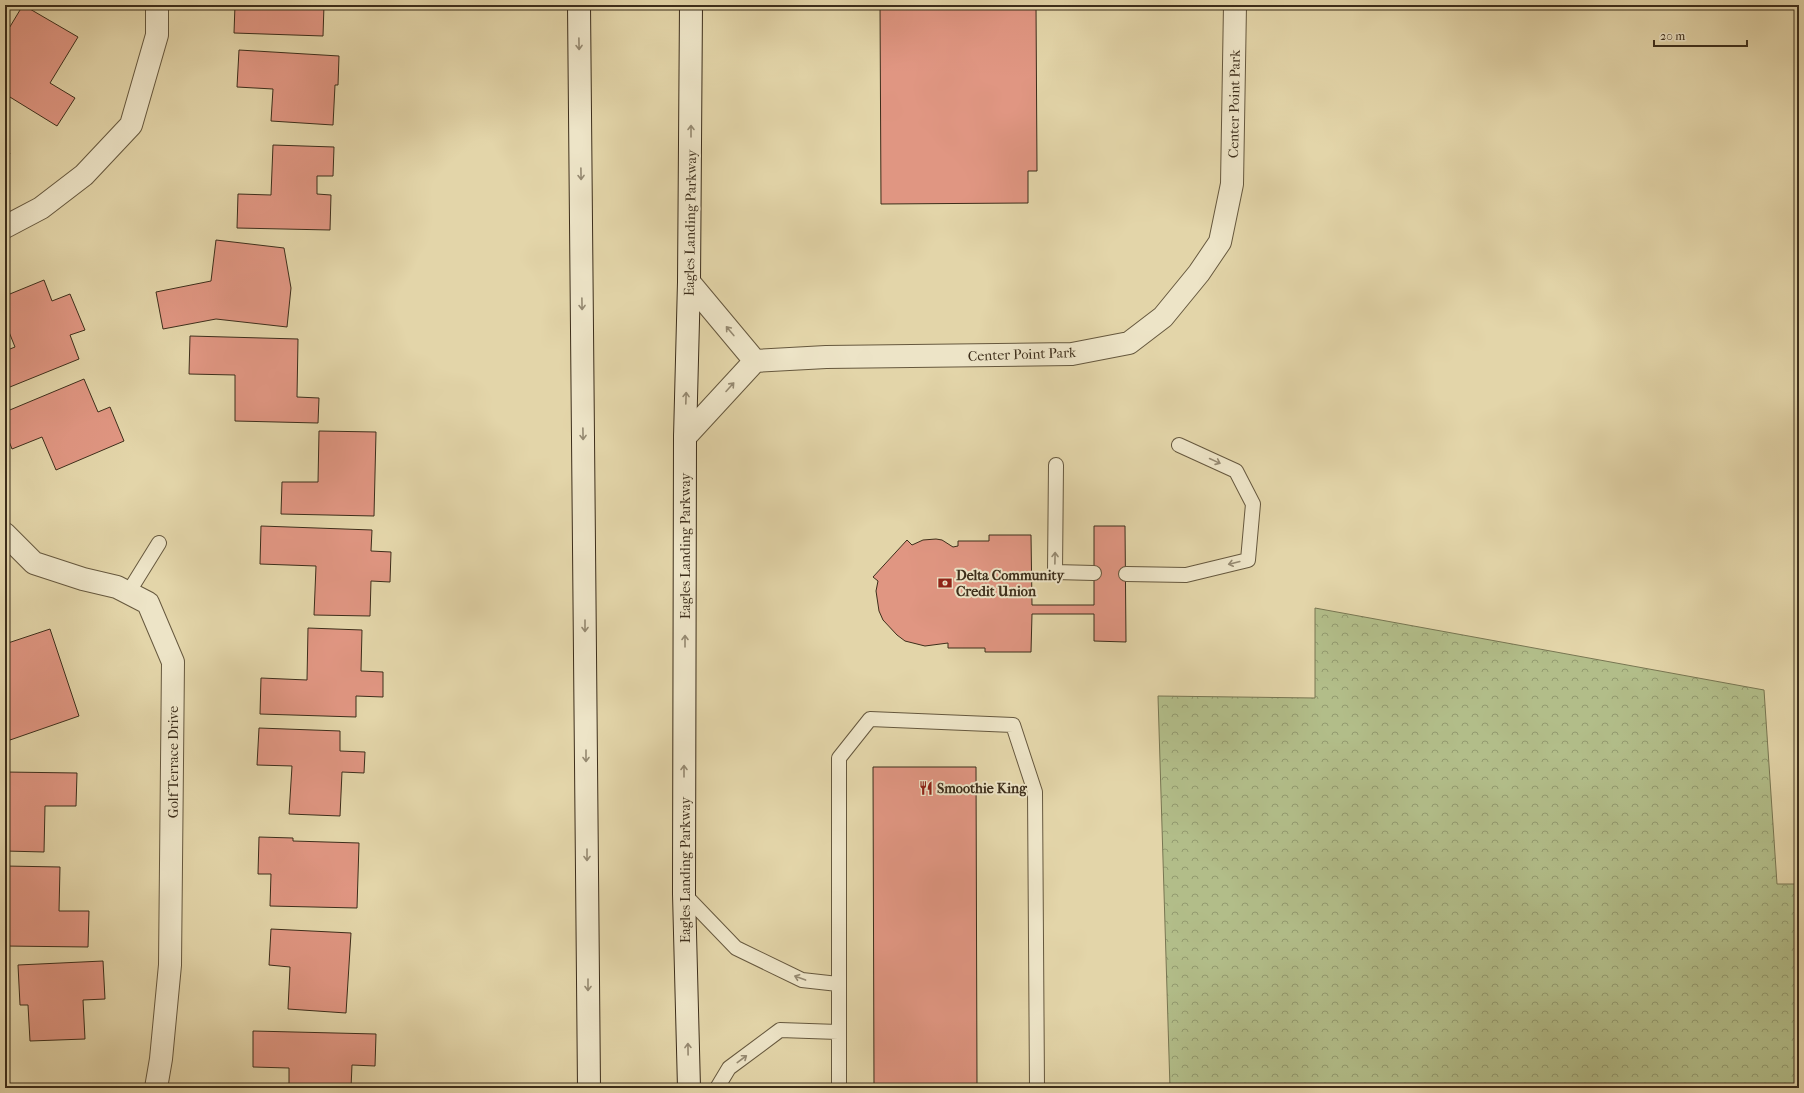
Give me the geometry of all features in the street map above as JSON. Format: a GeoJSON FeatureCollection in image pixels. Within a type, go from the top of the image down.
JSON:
{"type":"FeatureCollection","features":[{"type":"Feature","properties":{"kind":"main road"},"geometry":{"type":"LineString","coordinates":[[5,227],[41,208],[84,175],[131,125],[157,35],[157,5]]}},
{"type":"Feature","properties":{"kind":"main road"},"geometry":{"type":"LineString","coordinates":[[579,5],[589,1088]]}},
{"type":"Feature","properties":{"kind":"main road","name":"Eagles Landing Parkway"},"geometry":{"type":"LineString","coordinates":[[689,1088],[684,894],[685,437],[689,282],[691,5]]}},
{"type":"Feature","properties":{"kind":"main road","name":"Center Point Park"},"geometry":{"type":"LineString","coordinates":[[755,361],[826,357],[1072,354],[1129,342],[1163,316],[1199,274],[1220,242],[1232,184],[1235,5]]}},
{"type":"Feature","properties":{"kind":"main road"},"geometry":{"type":"LineString","coordinates":[[685,437],[755,361],[689,282]]}},
{"type":"Feature","properties":{"kind":"main road","name":"Golf Terrace Drive"},"geometry":{"type":"LineString","coordinates":[[5,534],[34,563],[83,579],[117,587],[148,603],[173,662],[170,965],[161,1059],[156,1088]]}},
{"type":"Feature","properties":{"kind":"main road"},"geometry":{"type":"LineString","coordinates":[[577,1088],[588,1009]]}},
{"type":"Feature","properties":{"kind":"lane"},"geometry":{"type":"LineString","coordinates":[[1126,574],[1186,575],[1248,560],[1253,504],[1236,471],[1179,445]]}},
{"type":"Feature","properties":{"kind":"lane"},"geometry":{"type":"LineString","coordinates":[[1056,465],[1055,572],[1094,573]]}},
{"type":"Feature","properties":{"kind":"lane"},"geometry":{"type":"LineString","coordinates":[[128,593],[159,543]]}},
{"type":"Feature","properties":{"kind":"lane"},"geometry":{"type":"LineString","coordinates":[[839,1088],[839,758],[870,719],[1013,725],[1034,792],[1037,1088]]}},
{"type":"Feature","properties":{"kind":"lane"},"geometry":{"type":"LineString","coordinates":[[684,894],[736,948],[802,980],[838,984]]}},
{"type":"Feature","properties":{"kind":"lane"},"geometry":{"type":"LineString","coordinates":[[717,1088],[729,1068],[780,1030],[838,1032]]}},
{"type":"Feature","properties":{"kind":"green space"},"geometry":{"type":"Polygon","coordinates":[[[1315,608],[1764,690],[1777,884],[1799,884],[1799,1088],[1170,1088],[1158,696],[1315,698],[1315,608]]]}},
{"type":"Feature","properties":{"kind":"building"},"geometry":{"type":"Polygon","coordinates":[[[23,5],[78,37],[50,83],[75,98],[57,126],[5,94],[5,35],[23,5]]]}},
{"type":"Feature","properties":{"kind":"building"},"geometry":{"type":"Polygon","coordinates":[[[235,5],[324,5],[323,36],[234,33],[235,5]]]}},
{"type":"Feature","properties":{"kind":"building"},"geometry":{"type":"Polygon","coordinates":[[[880,5],[1036,5],[1037,171],[1028,171],[1028,203],[881,204],[880,5]]]}},
{"type":"Feature","properties":{"kind":"building"},"geometry":{"type":"Polygon","coordinates":[[[239,50],[339,56],[338,85],[335,85],[333,125],[271,121],[273,89],[237,87],[239,50]]]}},
{"type":"Feature","properties":{"kind":"building"},"geometry":{"type":"Polygon","coordinates":[[[5,145],[10,154],[5,157],[5,145]]]}},
{"type":"Feature","properties":{"kind":"building"},"geometry":{"type":"Polygon","coordinates":[[[273,145],[334,147],[333,176],[317,176],[317,194],[331,195],[330,230],[237,228],[238,194],[271,195],[273,145]]]}},
{"type":"Feature","properties":{"kind":"building"},"geometry":{"type":"Polygon","coordinates":[[[216,240],[284,248],[291,288],[287,327],[216,319],[163,329],[156,292],[211,281],[216,240]]]}},
{"type":"Feature","properties":{"kind":"building"},"geometry":{"type":"Polygon","coordinates":[[[44,280],[52,301],[70,294],[85,330],[70,335],[79,359],[5,389],[5,351],[15,347],[5,322],[5,296],[44,280]]]}},
{"type":"Feature","properties":{"kind":"building"},"geometry":{"type":"Polygon","coordinates":[[[190,336],[298,339],[297,397],[319,398],[318,423],[235,421],[235,375],[189,374],[190,336]]]}},
{"type":"Feature","properties":{"kind":"building"},"geometry":{"type":"Polygon","coordinates":[[[84,379],[98,412],[110,407],[124,441],[56,470],[42,437],[12,449],[5,431],[5,412],[84,379]]]}},
{"type":"Feature","properties":{"kind":"building"},"geometry":{"type":"Polygon","coordinates":[[[319,431],[376,432],[374,516],[281,514],[282,482],[318,482],[319,431]]]}},
{"type":"Feature","properties":{"kind":"building"},"geometry":{"type":"Polygon","coordinates":[[[261,526],[372,530],[371,551],[391,552],[390,582],[371,581],[370,616],[314,615],[316,566],[260,564],[261,526]]]}},
{"type":"Feature","properties":{"kind":"building"},"geometry":{"type":"Polygon","coordinates":[[[1094,526],[1125,526],[1126,642],[1094,641],[1094,614],[1032,614],[1031,652],[985,652],[985,648],[948,648],[948,643],[925,646],[905,641],[897,635],[883,620],[879,611],[876,591],[878,581],[873,577],[907,540],[912,545],[923,540],[936,539],[942,540],[953,547],[958,546],[958,541],[989,541],[989,535],[1031,535],[1032,605],[1094,605],[1094,526]]]}},
{"type":"Feature","properties":{"kind":"building"},"geometry":{"type":"Polygon","coordinates":[[[308,628],[362,630],[361,671],[383,672],[383,697],[356,696],[356,717],[260,714],[261,678],[307,680],[308,628]]]}},
{"type":"Feature","properties":{"kind":"building"},"geometry":{"type":"Polygon","coordinates":[[[50,629],[79,716],[10,740],[5,725],[5,686],[7,685],[5,680],[5,644],[50,629]]]}},
{"type":"Feature","properties":{"kind":"building"},"geometry":{"type":"Polygon","coordinates":[[[259,728],[340,731],[340,751],[365,752],[364,773],[342,772],[340,816],[289,814],[292,766],[257,765],[259,728]]]}},
{"type":"Feature","properties":{"kind":"building"},"geometry":{"type":"Polygon","coordinates":[[[873,767],[976,767],[977,1088],[874,1088],[873,767]]]}},
{"type":"Feature","properties":{"kind":"building"},"geometry":{"type":"Polygon","coordinates":[[[5,772],[77,773],[76,806],[45,806],[44,852],[5,851],[5,772]]]}},
{"type":"Feature","properties":{"kind":"building"},"geometry":{"type":"Polygon","coordinates":[[[259,837],[293,838],[293,841],[359,843],[357,908],[270,906],[271,874],[258,874],[259,837]]]}},
{"type":"Feature","properties":{"kind":"building"},"geometry":{"type":"Polygon","coordinates":[[[5,866],[60,867],[59,911],[89,911],[88,947],[5,946],[5,866]]]}},
{"type":"Feature","properties":{"kind":"building"},"geometry":{"type":"Polygon","coordinates":[[[271,929],[351,933],[346,1013],[288,1009],[290,967],[269,965],[271,929]]]}},
{"type":"Feature","properties":{"kind":"building"},"geometry":{"type":"Polygon","coordinates":[[[103,961],[105,999],[83,1000],[85,1039],[30,1041],[28,1005],[20,1005],[18,965],[103,961]]]}},
{"type":"Feature","properties":{"kind":"building"},"geometry":{"type":"Polygon","coordinates":[[[253,1031],[376,1034],[375,1066],[352,1065],[351,1088],[289,1088],[289,1068],[253,1067],[253,1031]]]}},
{"type":"Feature","properties":{"kind":"place","name":"Delta Community Credit Union"},"geometry":{"type":"Point","coordinates":[945,583]}},
{"type":"Feature","properties":{"kind":"place","name":"Smoothie King"},"geometry":{"type":"Point","coordinates":[926,788]}}]}
